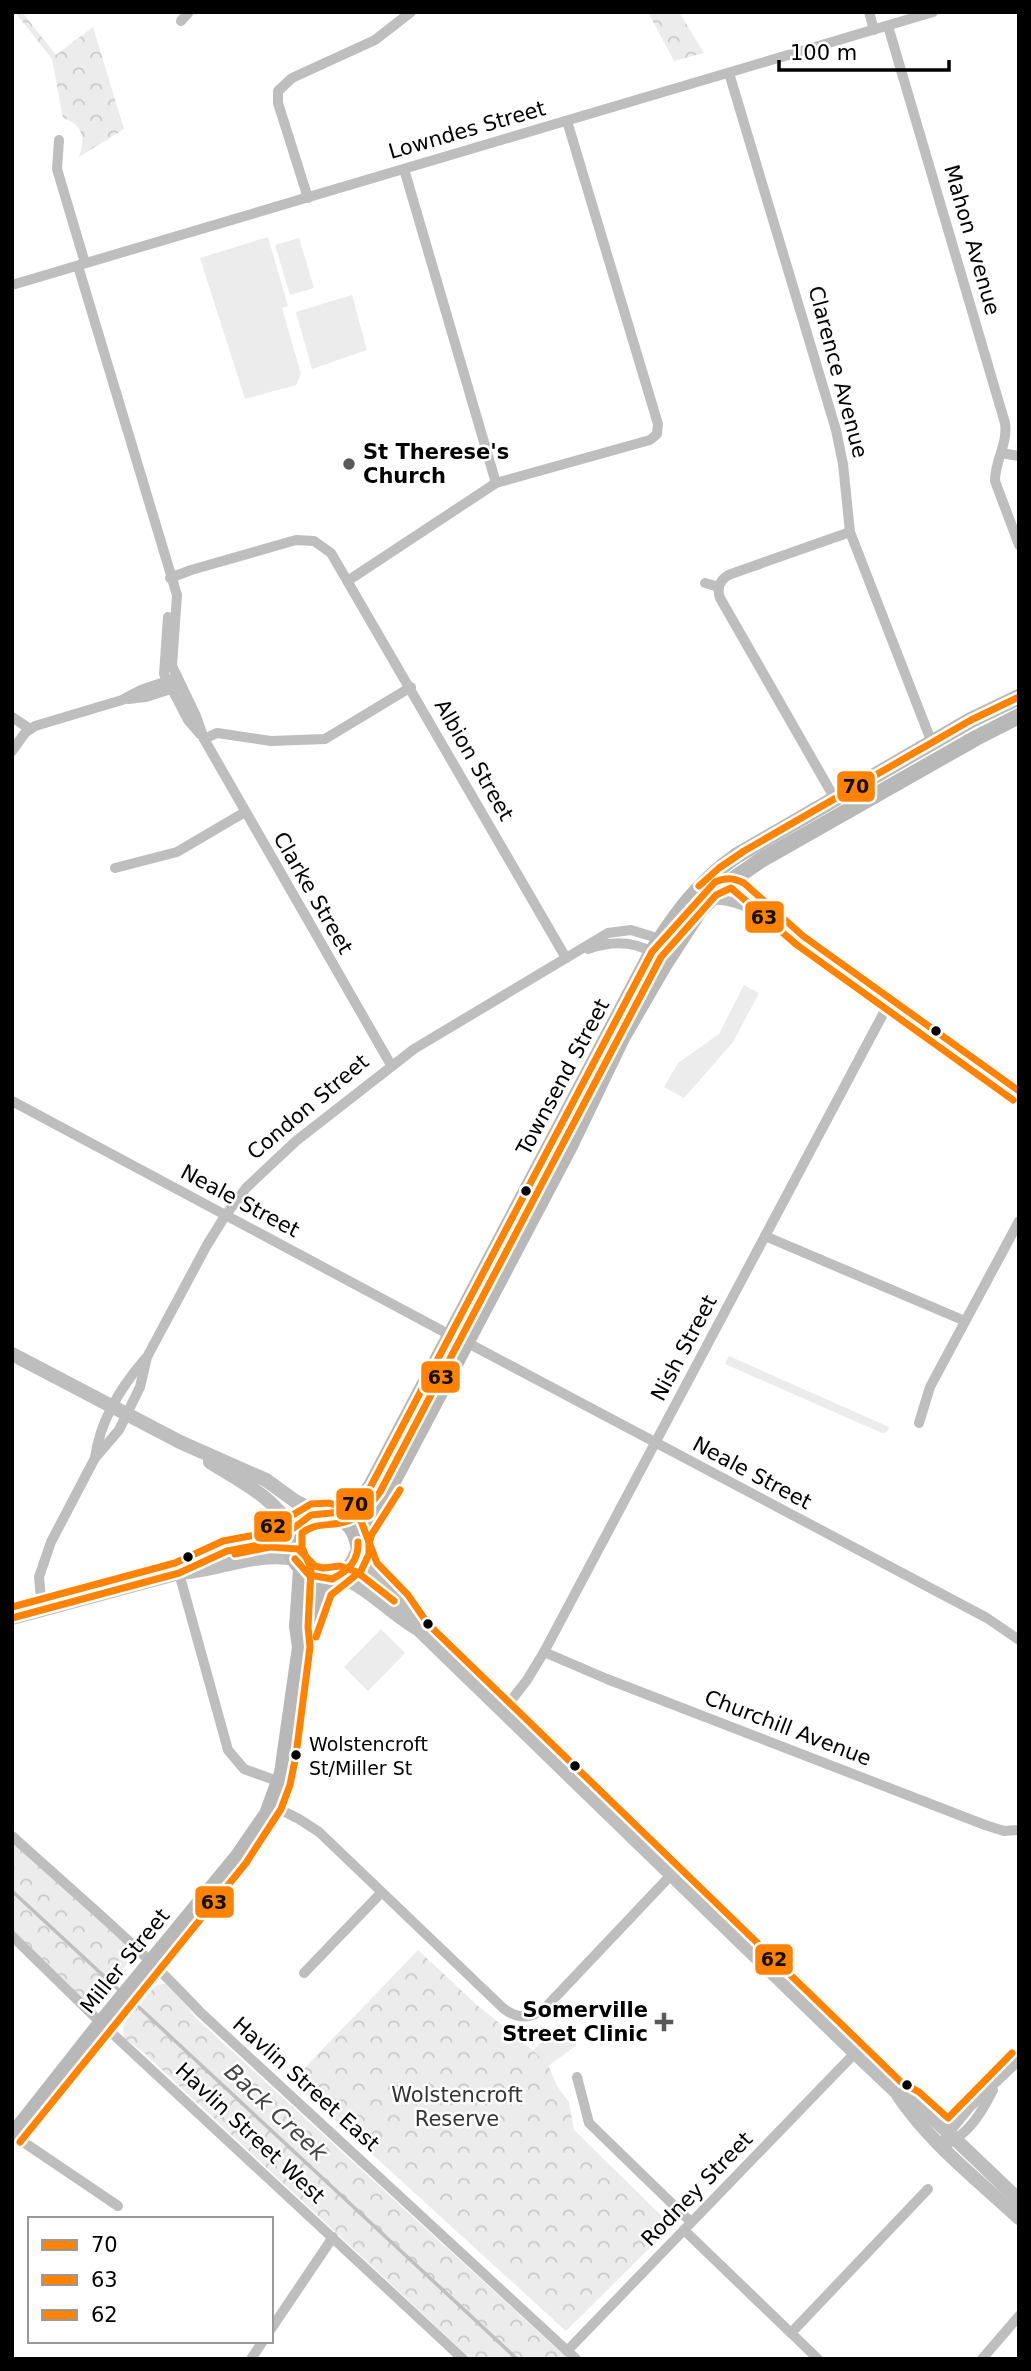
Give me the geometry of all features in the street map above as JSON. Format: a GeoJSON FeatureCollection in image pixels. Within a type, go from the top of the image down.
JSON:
{"type":"FeatureCollection","features":[{"type":"Feature","properties":{"kind":"main road"},"geometry":{"type":"LineString","coordinates":[[656,945],[687,900],[719,868],[971,720],[1019,697]]}},
{"type":"Feature","properties":{"kind":"main road"},"geometry":{"type":"LineString","coordinates":[[709,900],[735,877],[761,860],[1019,716]]}},
{"type":"Feature","properties":{"kind":"main road","name":"Clarence Avenue"},"geometry":{"type":"LineString","coordinates":[[932,743],[940,758]]}},
{"type":"Feature","properties":{"kind":"main road"},"geometry":{"type":"LineString","coordinates":[[656,945],[678,925],[714,883],[723,878],[735,877]]}},
{"type":"Feature","properties":{"kind":"main road","name":"Townsend Street"},"geometry":{"type":"LineString","coordinates":[[359,1546],[565,1156],[622,1038],[693,919],[709,900]]}},
{"type":"Feature","properties":{"kind":"main road","name":"Townsend Street"},"geometry":{"type":"LineString","coordinates":[[324,1513],[352,1508],[365,1495],[656,945]]}},
{"type":"Feature","properties":{"kind":"main road"},"geometry":{"type":"LineString","coordinates":[[324,1513],[340,1517],[353,1528],[359,1546],[352,1565],[335,1578],[315,1577],[298,1564],[291,1545],[292,1530],[303,1519],[324,1513]]}},
{"type":"Feature","properties":{"kind":"main road","name":"Miller Street"},"geometry":{"type":"LineString","coordinates":[[298,1564],[297,1627],[300,1647]]}},
{"type":"Feature","properties":{"kind":"main road","name":"Miller Street"},"geometry":{"type":"LineString","coordinates":[[13,2136],[247,1844],[271,1805],[280,1782],[286,1754],[300,1647],[321,1589],[335,1578]]}},
{"type":"Feature","properties":{"kind":"street"},"geometry":{"type":"LineString","coordinates":[[308,198],[278,103],[278,91],[292,78],[375,40],[411,12]]}},
{"type":"Feature","properties":{"kind":"street"},"geometry":{"type":"LineString","coordinates":[[869,12],[874,30]]}},
{"type":"Feature","properties":{"kind":"street","name":"Lowndes Street"},"geometry":{"type":"LineString","coordinates":[[12,285],[933,12]]}},
{"type":"Feature","properties":{"kind":"street","name":"Mahon Avenue"},"geometry":{"type":"LineString","coordinates":[[888,26],[1005,423],[1007,435],[996,472],[996,485],[1019,545]]}},
{"type":"Feature","properties":{"kind":"street","name":"Clarence Avenue"},"geometry":{"type":"LineString","coordinates":[[729,73],[836,430],[843,464],[850,532],[932,743]]}},
{"type":"Feature","properties":{"kind":"street"},"geometry":{"type":"LineString","coordinates":[[266,84],[278,91]]}},
{"type":"Feature","properties":{"kind":"street"},"geometry":{"type":"LineString","coordinates":[[170,578],[216,562],[304,539],[321,544],[331,553],[349,580],[496,483],[650,440],[657,434],[658,424],[567,121]]}},
{"type":"Feature","properties":{"kind":"street","name":"Clarke Street"},"geometry":{"type":"LineString","coordinates":[[59,139],[57,169],[170,578],[171,598],[164,654],[173,683],[188,720],[204,739],[391,1065]]}},
{"type":"Feature","properties":{"kind":"street"},"geometry":{"type":"LineString","coordinates":[[404,169],[496,483]]}},
{"type":"Feature","properties":{"kind":"street"},"geometry":{"type":"LineString","coordinates":[[657,434],[668,440]]}},
{"type":"Feature","properties":{"kind":"street"},"geometry":{"type":"LineString","coordinates":[[1002,453],[1019,456]]}},
{"type":"Feature","properties":{"kind":"street"},"geometry":{"type":"LineString","coordinates":[[835,799],[720,598],[719,587],[726,576],[850,532]]}},
{"type":"Feature","properties":{"kind":"street","name":"Albion Street"},"geometry":{"type":"LineString","coordinates":[[349,580],[566,958]]}},
{"type":"Feature","properties":{"kind":"street"},"geometry":{"type":"LineString","coordinates":[[705,583],[719,587]]}},
{"type":"Feature","properties":{"kind":"street"},"geometry":{"type":"LineString","coordinates":[[12,751],[30,729],[122,700],[146,697],[173,683]]}},
{"type":"Feature","properties":{"kind":"street"},"geometry":{"type":"LineString","coordinates":[[204,739],[217,733],[271,741],[325,739],[411,687]]}},
{"type":"Feature","properties":{"kind":"street"},"geometry":{"type":"LineString","coordinates":[[12,717],[30,729]]}},
{"type":"Feature","properties":{"kind":"street"},"geometry":{"type":"LineString","coordinates":[[115,868],[177,852],[245,812]]}},
{"type":"Feature","properties":{"kind":"street"},"geometry":{"type":"LineString","coordinates":[[735,877],[803,936],[1019,1091]]}},
{"type":"Feature","properties":{"kind":"street"},"geometry":{"type":"LineString","coordinates":[[709,900],[726,899],[738,902],[803,936]]}},
{"type":"Feature","properties":{"kind":"street","name":"Condon Street"},"geometry":{"type":"LineString","coordinates":[[95,1458],[98,1436],[111,1408],[128,1379],[147,1357],[225,1216],[246,1188],[280,1155],[391,1065],[432,1037],[600,937],[617,930],[638,931],[656,945]]}},
{"type":"Feature","properties":{"kind":"street","name":"Nish Street"},"geometry":{"type":"LineString","coordinates":[[503,1711],[544,1652],[891,999]]}},
{"type":"Feature","properties":{"kind":"street","name":"Neale Street"},"geometry":{"type":"LineString","coordinates":[[12,1101],[450,1335]]}},
{"type":"Feature","properties":{"kind":"street"},"geometry":{"type":"LineString","coordinates":[[919,1423],[930,1387],[1019,1220]]}},
{"type":"Feature","properties":{"kind":"street"},"geometry":{"type":"LineString","coordinates":[[765,1236],[965,1321]]}},
{"type":"Feature","properties":{"kind":"street","name":"Neale Street"},"geometry":{"type":"LineString","coordinates":[[466,1342],[1017,1635]]}},
{"type":"Feature","properties":{"kind":"street"},"geometry":{"type":"LineString","coordinates":[[12,1354],[126,1416],[266,1480],[295,1501],[324,1513]]}},
{"type":"Feature","properties":{"kind":"street","name":"Condon Street"},"geometry":{"type":"LineString","coordinates":[[42,1610],[38,1581],[44,1559],[95,1458],[126,1416],[140,1387],[147,1357]]}},
{"type":"Feature","properties":{"kind":"street"},"geometry":{"type":"LineString","coordinates":[[12,1618],[179,1573],[214,1555],[264,1544],[292,1530],[281,1511],[268,1499],[180,1442]]}},
{"type":"Feature","properties":{"kind":"street"},"geometry":{"type":"LineString","coordinates":[[359,1546],[368,1569],[400,1602],[420,1631],[895,2091],[908,2109],[949,2139],[1019,2200]]}},
{"type":"Feature","properties":{"kind":"street"},"geometry":{"type":"LineString","coordinates":[[179,1573],[202,1572],[271,1556],[298,1564]]}},
{"type":"Feature","properties":{"kind":"street"},"geometry":{"type":"LineString","coordinates":[[179,1573],[228,1750],[244,1769],[280,1782]]}},
{"type":"Feature","properties":{"kind":"street"},"geometry":{"type":"LineString","coordinates":[[335,1578],[360,1586],[394,1615],[420,1631]]}},
{"type":"Feature","properties":{"kind":"street","name":"Churchill Avenue"},"geometry":{"type":"LineString","coordinates":[[544,1652],[607,1679],[985,1825],[1004,1831],[1019,1830]]}},
{"type":"Feature","properties":{"kind":"street"},"geometry":{"type":"LineString","coordinates":[[271,1805],[319,1832],[503,2008],[524,2018],[536,2015],[546,2007],[672,1874]]}},
{"type":"Feature","properties":{"kind":"street","name":"Havlin Street East"},"geometry":{"type":"LineString","coordinates":[[12,1836],[571,2355]]}},
{"type":"Feature","properties":{"kind":"street"},"geometry":{"type":"LineString","coordinates":[[304,1973],[382,1893]]}},
{"type":"Feature","properties":{"kind":"street","name":"Havlin Street West"},"geometry":{"type":"LineString","coordinates":[[12,1936],[463,2359]]}},
{"type":"Feature","properties":{"kind":"street","name":"Rodney Street"},"geometry":{"type":"LineString","coordinates":[[571,2355],[687,2226],[855,2053]]}},
{"type":"Feature","properties":{"kind":"street"},"geometry":{"type":"LineString","coordinates":[[949,2139],[1019,2060]]}},
{"type":"Feature","properties":{"kind":"street"},"geometry":{"type":"LineString","coordinates":[[576,2077],[589,2123],[818,2359]]}},
{"type":"Feature","properties":{"kind":"street"},"geometry":{"type":"LineString","coordinates":[[13,2136],[118,2206]]}},
{"type":"Feature","properties":{"kind":"street"},"geometry":{"type":"LineString","coordinates":[[949,2139],[1019,2218]]}},
{"type":"Feature","properties":{"kind":"street"},"geometry":{"type":"LineString","coordinates":[[791,2333],[928,2189]]}},
{"type":"Feature","properties":{"kind":"street"},"geometry":{"type":"LineString","coordinates":[[273,2326],[333,2237]]}},
{"type":"Feature","properties":{"kind":"street"},"geometry":{"type":"LineString","coordinates":[[982,2359],[1019,2316]]}},
{"type":"Feature","properties":{"kind":"street"},"geometry":{"type":"LineString","coordinates":[[251,2359],[262,2343]]}},
{"type":"Feature","properties":{"kind":"green space"},"geometry":{"type":"Polygon","coordinates":[[[15,12],[22,12],[56,55],[93,27],[124,129],[79,157],[81,133],[75,124],[63,118],[52,59],[15,12]]]}},
{"type":"Feature","properties":{"kind":"green space"},"geometry":{"type":"Polygon","coordinates":[[[648,12],[679,12],[704,53],[674,61],[648,12]]]}},
{"type":"Feature","properties":{"kind":"green space"},"geometry":{"type":"Polygon","coordinates":[[[268,237],[288,306],[282,308],[301,374],[296,385],[245,399],[200,258],[268,237]]]}},
{"type":"Feature","properties":{"kind":"green space"},"geometry":{"type":"Polygon","coordinates":[[[299,238],[314,288],[290,295],[275,245],[299,238]]]}},
{"type":"Feature","properties":{"kind":"green space"},"geometry":{"type":"Polygon","coordinates":[[[352,295],[367,350],[312,369],[296,312],[352,295]]]}},
{"type":"Feature","properties":{"kind":"green space"},"geometry":{"type":"Polygon","coordinates":[[[744,985],[759,993],[733,1042],[684,1098],[664,1087],[678,1063],[719,1034],[744,985]]]}},
{"type":"Feature","properties":{"kind":"green space"},"geometry":{"type":"Polygon","coordinates":[[[729,1356],[889,1427],[887,1432],[882,1433],[725,1364],[729,1356]]]}},
{"type":"Feature","properties":{"kind":"green space"},"geometry":{"type":"Polygon","coordinates":[[[381,1629],[405,1653],[368,1691],[344,1667],[381,1629]]]}},
{"type":"Feature","properties":{"kind":"green space"},"geometry":{"type":"Polygon","coordinates":[[[12,1842],[128,1947],[130,1960],[101,1997],[88,2002],[82,1998],[12,1931],[12,1842]]]}},
{"type":"Feature","properties":{"kind":"green space","name":"Wolstencroft Reserve"},"geometry":{"type":"Polygon","coordinates":[[[418,1950],[549,2067],[557,2086],[569,2102],[574,2130],[672,2226],[566,2331],[292,2081],[418,1950]]]}},
{"type":"Feature","properties":{"kind":"green space"},"geometry":{"type":"Polygon","coordinates":[[[165,1983],[177,1993],[196,2018],[568,2359],[471,2359],[143,2052],[124,2038],[123,2027],[127,2019],[155,1986],[165,1983]]]}},
{"type":"Feature","properties":{"kind":"green space"},"geometry":{"type":"Polygon","coordinates":[[[560,2024],[560,2029],[577,2045],[548,2066],[533,2050],[560,2024]]]}},
{"type":"Feature","properties":{"kind":"waterway","name":"Back Creek"},"geometry":{"type":"LineString","coordinates":[[12,1891],[120,1991]]}},
{"type":"Feature","properties":{"kind":"waterway","name":"Back Creek"},"geometry":{"type":"LineString","coordinates":[[129,1998],[517,2359]]}},
{"type":"Feature","properties":{"kind":"transit line","name":"70"},"geometry":{"type":"LineString","coordinates":[[699,886],[744,851],[971,720],[1019,697]]}},
{"type":"Feature","properties":{"kind":"transit line","name":"70"},"geometry":{"type":"LineString","coordinates":[[12,1618],[179,1573],[227,1551],[264,1544],[291,1530],[311,1515],[342,1512],[352,1508],[371,1486],[652,952],[715,882],[730,879],[744,883],[803,936],[1019,1091]]}},
{"type":"Feature","properties":{"kind":"transit line","name":"63"},"geometry":{"type":"LineString","coordinates":[[20,2142],[246,1863],[281,1809],[290,1785],[296,1755],[310,1647],[308,1627],[311,1569],[302,1547],[302,1533],[316,1526],[353,1519],[368,1508],[380,1492],[661,957],[716,895],[731,888],[797,945],[1013,1100]]}},
{"type":"Feature","properties":{"kind":"transit line","name":"63"},"geometry":{"type":"LineString","coordinates":[[316,1637],[331,1595],[361,1571],[369,1554],[372,1534],[400,1490]]}},
{"type":"Feature","properties":{"kind":"transit line","name":"62"},"geometry":{"type":"LineString","coordinates":[[12,1607],[175,1563],[223,1541],[261,1534],[311,1504],[329,1503],[345,1508],[361,1521],[377,1563],[408,1595],[428,1624],[901,2082],[919,2092],[948,2118],[1012,2053]]}},
{"type":"Feature","properties":{"kind":"transit line","name":"70"},"geometry":{"type":"LineString","coordinates":[[295,1559],[309,1575],[332,1579],[351,1565],[357,1555],[358,1542]]}},
{"type":"Feature","properties":{"kind":"transit line","name":"62"},"geometry":{"type":"LineString","coordinates":[[235,1554],[270,1547],[298,1549],[315,1566],[340,1566],[357,1572],[394,1601]]}},
{"type":"Feature","properties":{"kind":"place","name":"St Therese's Church"},"geometry":{"type":"Point","coordinates":[349,464]}},
{"type":"Feature","properties":{"kind":"place","name":"Wolstencroft St/Miller St"},"geometry":{"type":"Point","coordinates":[296,1755]}},
{"type":"Feature","properties":{"kind":"place","name":"Somerville Street Clinic"},"geometry":{"type":"Point","coordinates":[664,2022]}}]}
